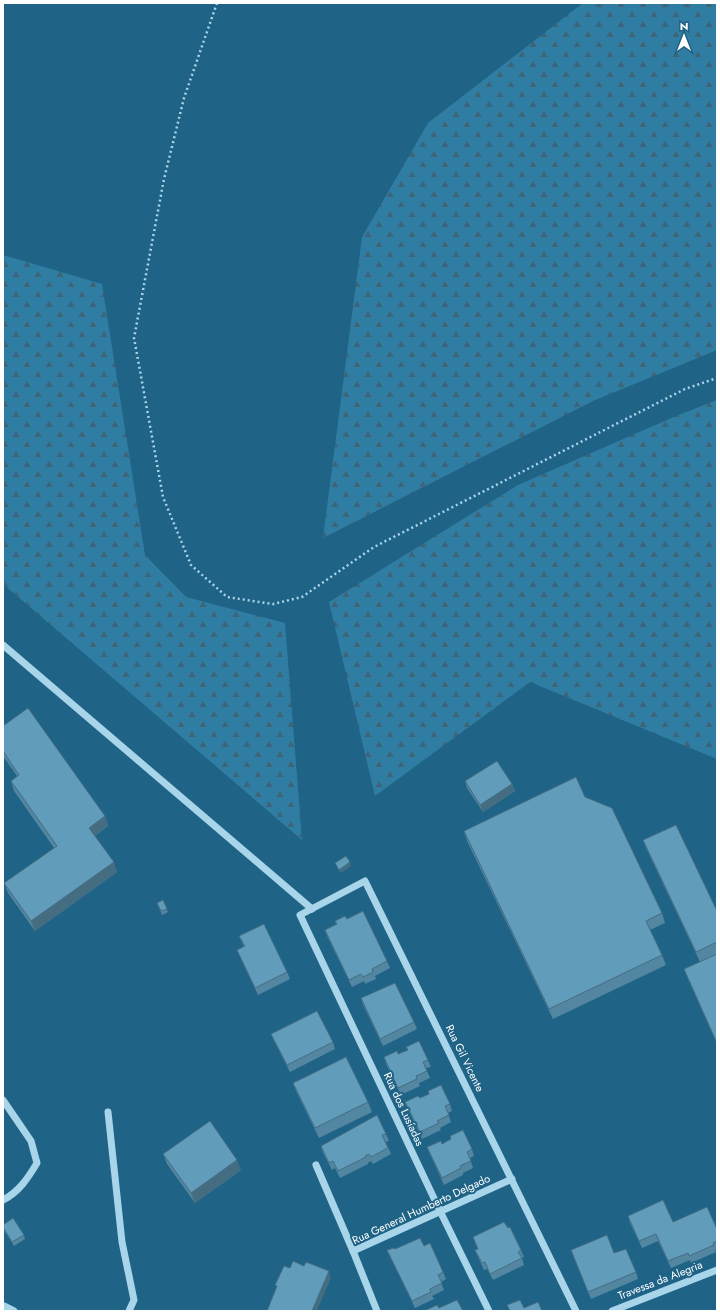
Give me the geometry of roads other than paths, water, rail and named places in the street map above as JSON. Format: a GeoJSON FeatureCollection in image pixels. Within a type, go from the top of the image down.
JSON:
{"type":"FeatureCollection","features":[{"type":"Feature","properties":{"kind":"street"},"geometry":{"type":"LineString","coordinates":[[3,645],[312,909]]}},
{"type":"Feature","properties":{"kind":"street","name":"Rua Gil Vicente"},"geometry":{"type":"LineString","coordinates":[[300,915],[365,881],[576,1311]]}},
{"type":"Feature","properties":{"kind":"street","name":"Rua dos Lusíadas"},"geometry":{"type":"LineString","coordinates":[[300,915],[489,1311]]}},
{"type":"Feature","properties":{"kind":"street"},"geometry":{"type":"LineString","coordinates":[[3,1100],[31,1141],[37,1163],[26,1181],[12,1196],[3,1200]]}},
{"type":"Feature","properties":{"kind":"street"},"geometry":{"type":"LineString","coordinates":[[108,1112],[122,1242],[134,1300],[129,1311]]}},
{"type":"Feature","properties":{"kind":"street"},"geometry":{"type":"LineString","coordinates":[[316,1166],[353,1251]]}},
{"type":"Feature","properties":{"kind":"street","name":"Rua General Humberto Delgado"},"geometry":{"type":"LineString","coordinates":[[377,1311],[353,1251],[440,1210],[512,1179]]}},
{"type":"Feature","properties":{"kind":"street","name":"Travessa da Alegria"},"geometry":{"type":"LineString","coordinates":[[612,1311],[717,1270]]}},
{"type":"Feature","properties":{"kind":"street"},"geometry":{"type":"LineString","coordinates":[[4,1306],[14,1311]]}}]}
